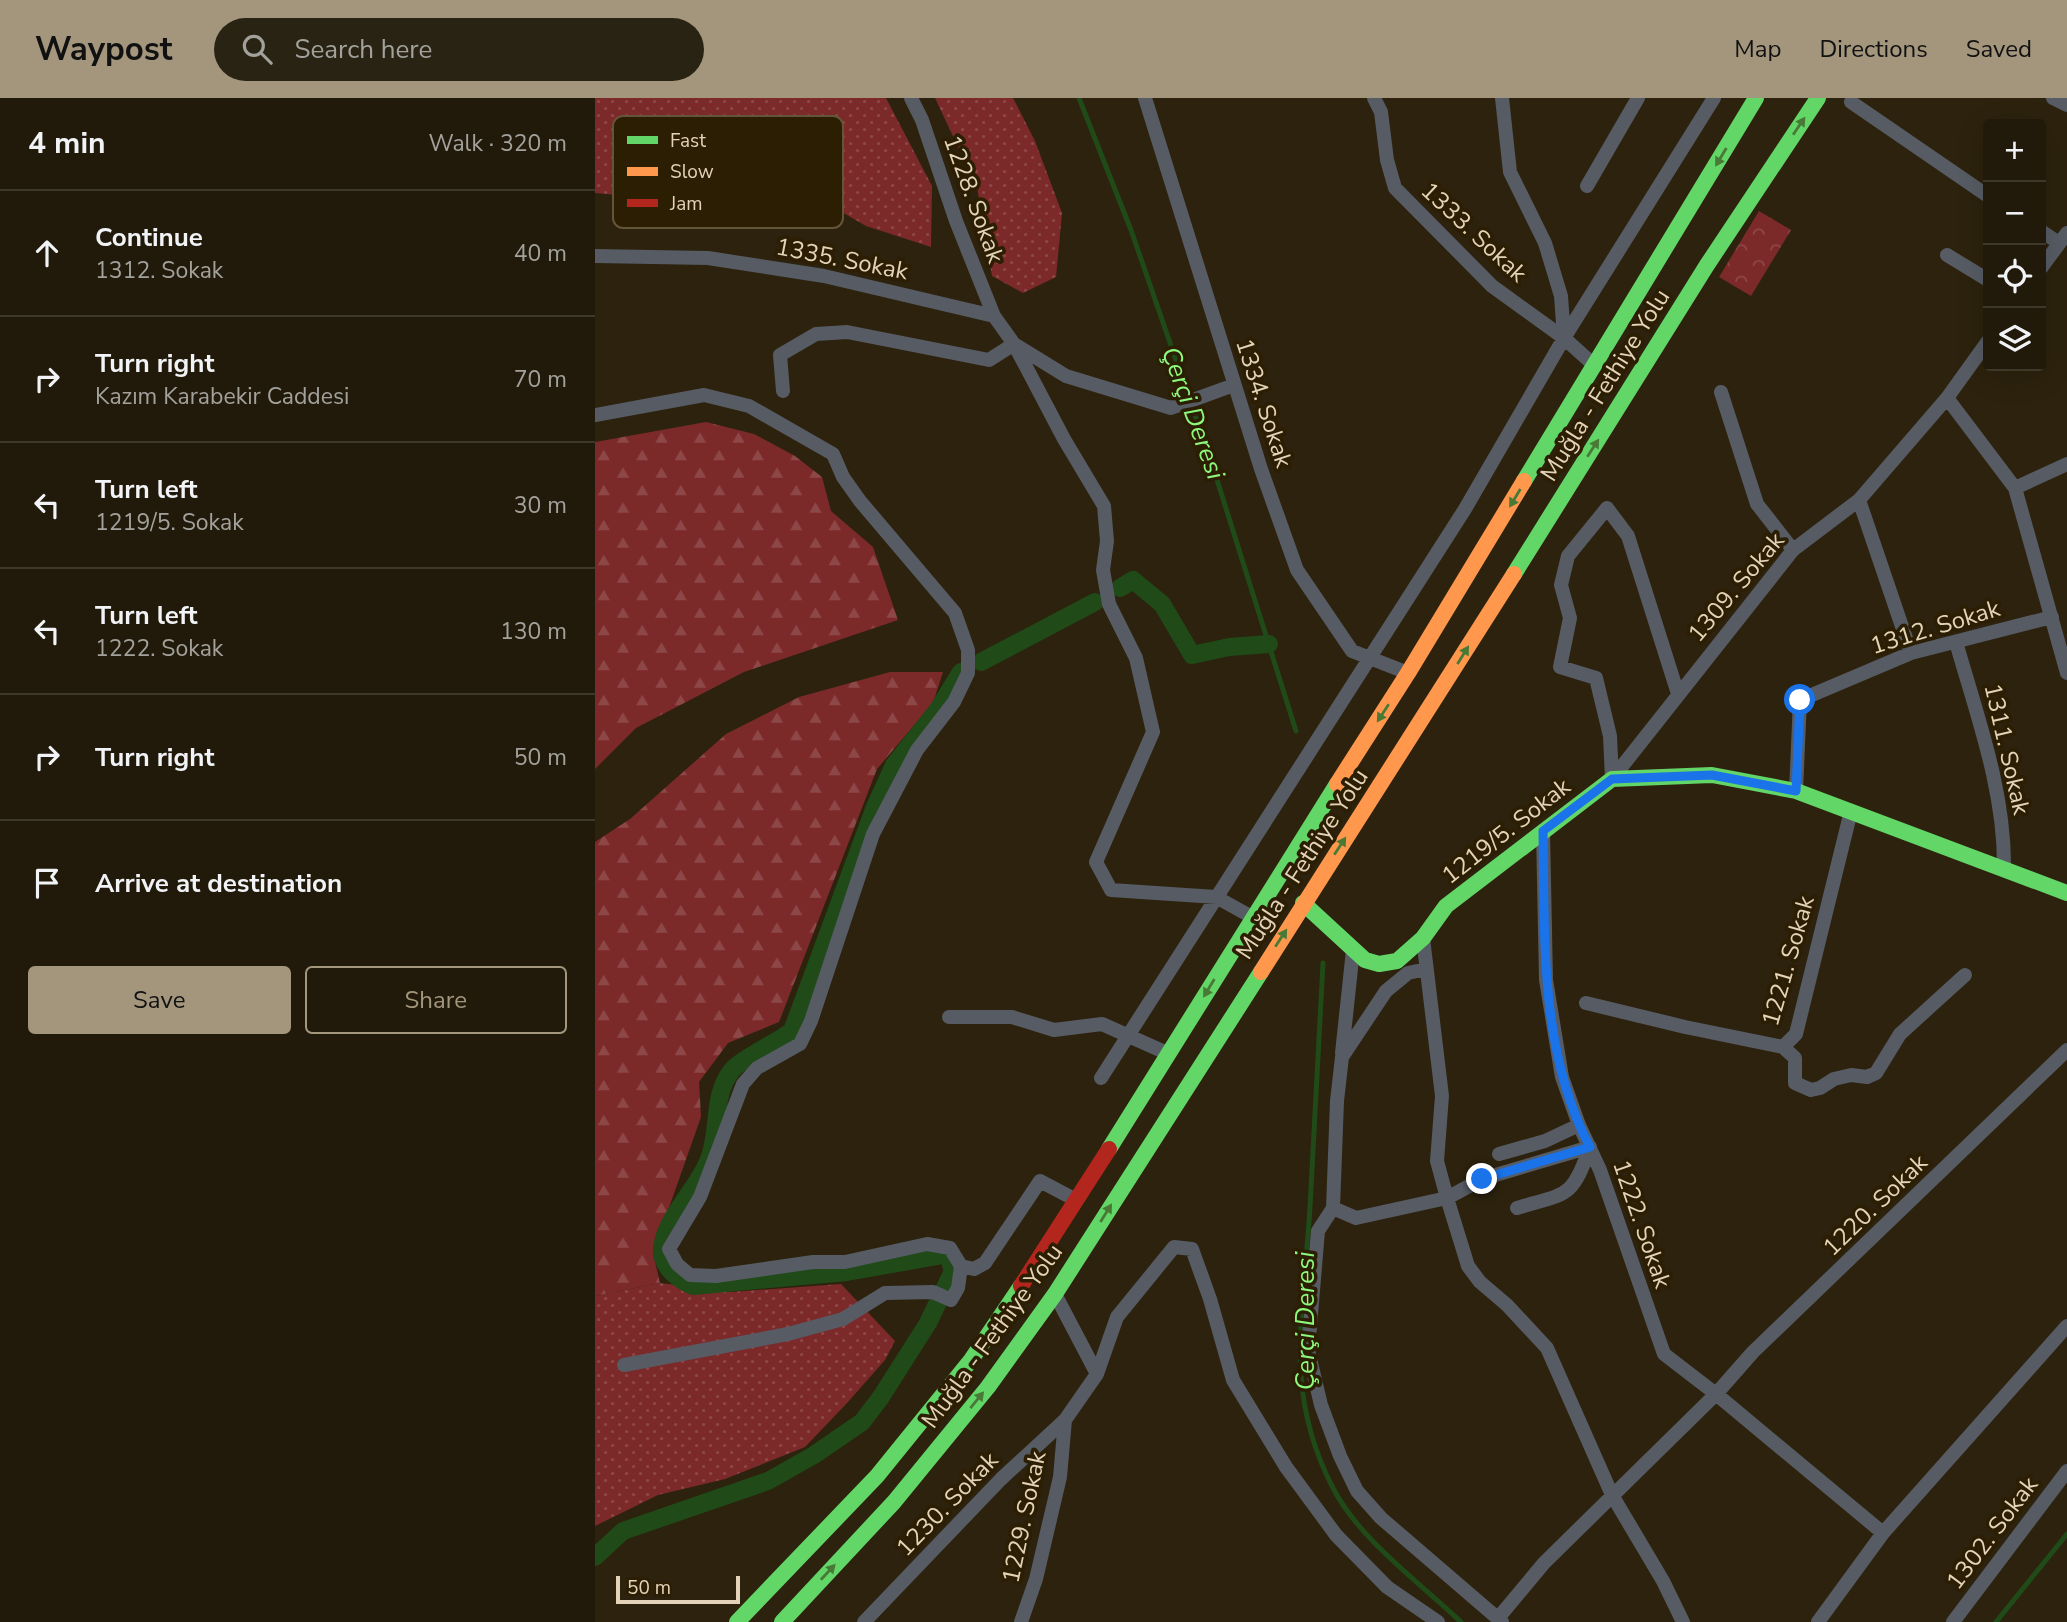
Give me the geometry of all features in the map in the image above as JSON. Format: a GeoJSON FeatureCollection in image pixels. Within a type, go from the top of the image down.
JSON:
{"type":"FeatureCollection","features":[{"type":"Feature","properties":{"kind":"main road","name":"Muğla - Fethiye Yolu"},"geometry":{"type":"LineString","coordinates":[[737,1622],[877,1476],[971,1360],[1169,1054],[1408,673],[1756,98]]}},
{"type":"Feature","properties":{"kind":"main road","name":"Muğla - Fethiye Yolu"},"geometry":{"type":"LineString","coordinates":[[782,1622],[894,1502],[988,1387],[1055,1294],[1602,436],[1707,265],[1818,98]]}},
{"type":"Feature","properties":{"kind":"main road"},"geometry":{"type":"LineString","coordinates":[[1612,779],[1712,775],[1796,791],[2067,893]]}},
{"type":"Feature","properties":{"kind":"main road","name":"1219/5. Sokak"},"geometry":{"type":"LineString","coordinates":[[1303,903],[1365,960],[1379,964],[1397,961],[1423,938],[1446,906],[1612,779]]}},
{"type":"Feature","properties":{"kind":"street","name":"1228. Sokak"},"geometry":{"type":"LineString","coordinates":[[911,98],[922,120],[956,221],[994,316],[1014,344],[1064,439],[1104,506],[1108,541],[1103,570],[1109,604],[1136,658],[1153,732],[1096,862],[1111,890],[1216,897]]}},
{"type":"Feature","properties":{"kind":"street","name":"1334. Sokak"},"geometry":{"type":"LineString","coordinates":[[1145,98],[1261,469],[1297,570],[1352,651],[1408,673]]}},
{"type":"Feature","properties":{"kind":"street","name":"1333. Sokak"},"geometry":{"type":"LineString","coordinates":[[1374,98],[1381,112],[1387,160],[1395,188],[1492,286],[1565,338],[1595,366]]}},
{"type":"Feature","properties":{"kind":"street"},"geometry":{"type":"LineString","coordinates":[[1502,98],[1510,172],[1545,243],[1561,296],[1565,338]]}},
{"type":"Feature","properties":{"kind":"street"},"geometry":{"type":"LineString","coordinates":[[1587,186],[1638,98]]}},
{"type":"Feature","properties":{"kind":"street"},"geometry":{"type":"LineString","coordinates":[[1101,1079],[1465,509],[1565,338],[1714,98]]}},
{"type":"Feature","properties":{"kind":"street"},"geometry":{"type":"LineString","coordinates":[[2053,98],[2067,105]]}},
{"type":"Feature","properties":{"kind":"street"},"geometry":{"type":"LineString","coordinates":[[1851,103],[1983,193]]}},
{"type":"Feature","properties":{"kind":"street"},"geometry":{"type":"LineString","coordinates":[[2046,233],[2063,238],[2046,261]]}},
{"type":"Feature","properties":{"kind":"street"},"geometry":{"type":"LineString","coordinates":[[1947,255],[1983,277]]}},
{"type":"Feature","properties":{"kind":"street","name":"1335. Sokak"},"geometry":{"type":"LineString","coordinates":[[595,256],[708,258],[824,276],[994,316]]}},
{"type":"Feature","properties":{"kind":"street"},"geometry":{"type":"LineString","coordinates":[[783,391],[780,355],[816,334],[847,332],[989,360],[1014,344],[1066,376],[1171,408],[1234,385]]}},
{"type":"Feature","properties":{"kind":"street","name":"1309. Sokak"},"geometry":{"type":"LineString","coordinates":[[1612,779],[1793,550],[1859,500],[1947,398],[1983,348]]}},
{"type":"Feature","properties":{"kind":"street"},"geometry":{"type":"LineString","coordinates":[[1721,392],[1757,504],[1793,550]]}},
{"type":"Feature","properties":{"kind":"street"},"geometry":{"type":"LineString","coordinates":[[595,415],[704,395],[749,406],[833,454],[843,477],[860,501],[955,613],[968,650],[968,673],[954,702],[917,750],[873,834],[811,1020],[800,1044],[757,1068],[743,1084],[700,1197],[669,1249],[677,1264],[689,1275],[716,1276],[813,1262],[845,1262],[927,1244],[950,1248],[961,1266],[958,1288],[951,1300],[933,1292],[885,1293],[843,1319],[788,1334],[624,1365]]}},
{"type":"Feature","properties":{"kind":"street"},"geometry":{"type":"LineString","coordinates":[[1947,398],[2015,488],[2067,673]]}},
{"type":"Feature","properties":{"kind":"street"},"geometry":{"type":"LineString","coordinates":[[2015,488],[2067,464]]}},
{"type":"Feature","properties":{"kind":"street"},"geometry":{"type":"LineString","coordinates":[[1859,500],[1911,653]]}},
{"type":"Feature","properties":{"kind":"street"},"geometry":{"type":"LineString","coordinates":[[1612,779],[1610,736],[1596,678],[1560,667],[1570,618],[1561,585],[1568,556],[1608,508],[1628,536],[1678,694]]}},
{"type":"Feature","properties":{"kind":"street","name":"1312. Sokak"},"geometry":{"type":"LineString","coordinates":[[1796,791],[1800,700],[1911,653],[2052,617]]}},
{"type":"Feature","properties":{"kind":"street","name":"1311. Sokak"},"geometry":{"type":"LineString","coordinates":[[1956,642],[1997,786],[2004,839],[2004,869]]}},
{"type":"Feature","properties":{"kind":"street","name":"1221. Sokak"},"geometry":{"type":"LineString","coordinates":[[1586,1003],[1783,1047],[1796,1034],[1851,811]]}},
{"type":"Feature","properties":{"kind":"street","name":"1222. Sokak"},"geometry":{"type":"LineString","coordinates":[[1543,831],[1546,980],[1562,1077],[1664,1354],[1883,1533]]}},
{"type":"Feature","properties":{"kind":"street"},"geometry":{"type":"LineString","coordinates":[[1216,897],[1252,918]]}},
{"type":"Feature","properties":{"kind":"street"},"geometry":{"type":"LineString","coordinates":[[1423,938],[1442,1096],[1437,1161],[1468,1266],[1480,1282],[1507,1305],[1546,1348],[1612,1495],[1663,1581],[1683,1622]]}},
{"type":"Feature","properties":{"kind":"street"},"geometry":{"type":"LineString","coordinates":[[1353,950],[1337,1101],[1333,1208],[1318,1231],[1308,1350],[1321,1405],[1340,1456],[1357,1491],[1381,1518],[1500,1620]]}},
{"type":"Feature","properties":{"kind":"street"},"geometry":{"type":"LineString","coordinates":[[1342,1057],[1386,991],[1408,973],[1426,969]]}},
{"type":"Feature","properties":{"kind":"street"},"geometry":{"type":"LineString","coordinates":[[1783,1047],[1795,1058],[1795,1083],[1811,1090],[1851,1075],[1867,1077],[1876,1073],[1900,1034],[1965,975]]}},
{"type":"Feature","properties":{"kind":"street"},"geometry":{"type":"LineString","coordinates":[[949,1017],[1012,1017],[1054,1030],[1102,1024],[1169,1054]]}},
{"type":"Feature","properties":{"kind":"street","name":"1220. Sokak"},"geometry":{"type":"LineString","coordinates":[[1500,1620],[1544,1563],[1716,1394],[1753,1352],[2067,1050]]}},
{"type":"Feature","properties":{"kind":"street"},"geometry":{"type":"LineString","coordinates":[[1499,1154],[1545,1141],[1579,1125]]}},
{"type":"Feature","properties":{"kind":"street"},"geometry":{"type":"LineString","coordinates":[[1333,1208],[1356,1218],[1447,1198],[1482,1179],[1590,1147]]}},
{"type":"Feature","properties":{"kind":"street"},"geometry":{"type":"LineString","coordinates":[[1517,1208],[1566,1193],[1579,1177],[1590,1147]]}},
{"type":"Feature","properties":{"kind":"street"},"geometry":{"type":"LineString","coordinates":[[961,1266],[974,1269],[985,1263],[1040,1181],[1076,1200]]}},
{"type":"Feature","properties":{"kind":"street"},"geometry":{"type":"LineString","coordinates":[[1065,1420],[1097,1374],[1117,1317],[1174,1247],[1192,1249],[1210,1299],[1233,1380],[1286,1467],[1336,1535],[1387,1587],[1438,1622]]}},
{"type":"Feature","properties":{"kind":"street"},"geometry":{"type":"LineString","coordinates":[[1055,1294],[1097,1374]]}},
{"type":"Feature","properties":{"kind":"street"},"geometry":{"type":"LineString","coordinates":[[1818,1622],[1883,1533],[2067,1326]]}},
{"type":"Feature","properties":{"kind":"street","name":"1230. Sokak"},"geometry":{"type":"LineString","coordinates":[[865,1622],[1001,1479],[1065,1420]]}},
{"type":"Feature","properties":{"kind":"street","name":"1229. Sokak"},"geometry":{"type":"LineString","coordinates":[[1021,1622],[1036,1579],[1060,1476],[1065,1420]]}},
{"type":"Feature","properties":{"kind":"street","name":"1302. Sokak"},"geometry":{"type":"LineString","coordinates":[[1953,1622],[2067,1471]]}},
{"type":"Feature","properties":{"kind":"green space"},"geometry":{"type":"Polygon","coordinates":[[[595,98],[886,98],[932,186],[931,247],[866,226],[843,213],[843,116],[613,116],[613,195],[595,193],[595,98]]]}},
{"type":"Feature","properties":{"kind":"green space"},"geometry":{"type":"Polygon","coordinates":[[[935,98],[1013,98],[1035,141],[1062,213],[1056,277],[1023,293],[992,276],[977,187],[935,98]]]}},
{"type":"Feature","properties":{"kind":"green space"},"geometry":{"type":"Polygon","coordinates":[[[1759,211],[1791,230],[1751,296],[1719,277],[1759,211]]]}},
{"type":"Feature","properties":{"kind":"green space"},"geometry":{"type":"Polygon","coordinates":[[[706,422],[754,434],[795,456],[822,477],[831,511],[873,547],[898,620],[744,672],[636,728],[595,769],[595,442],[706,422]]]}},
{"type":"Feature","properties":{"kind":"green space"},"geometry":{"type":"Polygon","coordinates":[[[890,672],[943,672],[933,703],[877,769],[779,1022],[728,1043],[699,1082],[701,1117],[653,1253],[660,1283],[595,1296],[595,842],[630,819],[726,734],[799,697],[890,672]]]}},
{"type":"Feature","properties":{"kind":"green space"},"geometry":{"type":"Polygon","coordinates":[[[660,1283],[731,1292],[841,1284],[895,1341],[885,1360],[805,1447],[725,1479],[658,1495],[595,1526],[595,1296],[660,1283]]]}},
{"type":"Feature","properties":{"kind":"waterway","name":"Çerçi Deresi"},"geometry":{"type":"LineString","coordinates":[[1079,98],[1131,230],[1213,467],[1296,731]]}},
{"type":"Feature","properties":{"kind":"waterway"},"geometry":{"type":"LineString","coordinates":[[1120,588],[1133,580],[1162,604],[1192,655],[1229,647],[1269,644]]}},
{"type":"Feature","properties":{"kind":"waterway"},"geometry":{"type":"LineString","coordinates":[[981,662],[1095,602]]}},
{"type":"Feature","properties":{"kind":"waterway"},"geometry":{"type":"LineString","coordinates":[[595,1557],[623,1531],[768,1481],[814,1455],[862,1422],[928,1323],[953,1271],[949,1258],[943,1255],[847,1272],[693,1286],[673,1273],[665,1263],[662,1252],[668,1228],[710,1156],[719,1100],[726,1078],[733,1069],[752,1055],[792,1031],[875,807],[894,765],[939,708],[961,672]]}},
{"type":"Feature","properties":{"kind":"waterway","name":"Çerçi Deresi"},"geometry":{"type":"LineString","coordinates":[[1323,963],[1310,1207],[1301,1316],[1300,1350],[1307,1418],[1317,1452],[1344,1507],[1391,1560],[1461,1622]]}},
{"type":"Feature","properties":{"kind":"waterway"},"geometry":{"type":"LineString","coordinates":[[1996,1622],[2067,1534]]}},
{"type":"Feature","properties":{"kind":"traffic: fast"},"geometry":{"type":"LineString","coordinates":[[1524,481],[1756,98]]}},
{"type":"Feature","properties":{"kind":"traffic: fast"},"geometry":{"type":"LineString","coordinates":[[1514,574],[1707,265],[1818,98]]}},
{"type":"Feature","properties":{"kind":"traffic: fast"},"geometry":{"type":"LineString","coordinates":[[1303,903],[1365,960],[1379,964],[1397,961],[1423,938],[1446,906],[1612,779],[1712,775],[1796,791],[2067,893]]}},
{"type":"Feature","properties":{"kind":"traffic: fast"},"geometry":{"type":"LineString","coordinates":[[1109,1149],[1337,784]]}},
{"type":"Feature","properties":{"kind":"traffic: fast"},"geometry":{"type":"LineString","coordinates":[[782,1622],[894,1502],[988,1387],[1055,1294],[1261,972]]}},
{"type":"Feature","properties":{"kind":"traffic: fast"},"geometry":{"type":"LineString","coordinates":[[737,1622],[877,1476],[971,1360],[1021,1286]]}},
{"type":"Feature","properties":{"kind":"traffic: slow"},"geometry":{"type":"LineString","coordinates":[[1337,784],[1408,673],[1524,481]]}},
{"type":"Feature","properties":{"kind":"traffic: slow"},"geometry":{"type":"LineString","coordinates":[[1261,972],[1514,574]]}},
{"type":"Feature","properties":{"kind":"traffic: jam"},"geometry":{"type":"LineString","coordinates":[[1021,1286],[1109,1149]]}},
{"type":"Feature","properties":{"kind":"route"},"geometry":{"type":"LineString","coordinates":[[1482,1179],[1590,1147],[1562,1077],[1546,980],[1543,831],[1612,779],[1712,775],[1796,791],[1800,700]]}}]}
